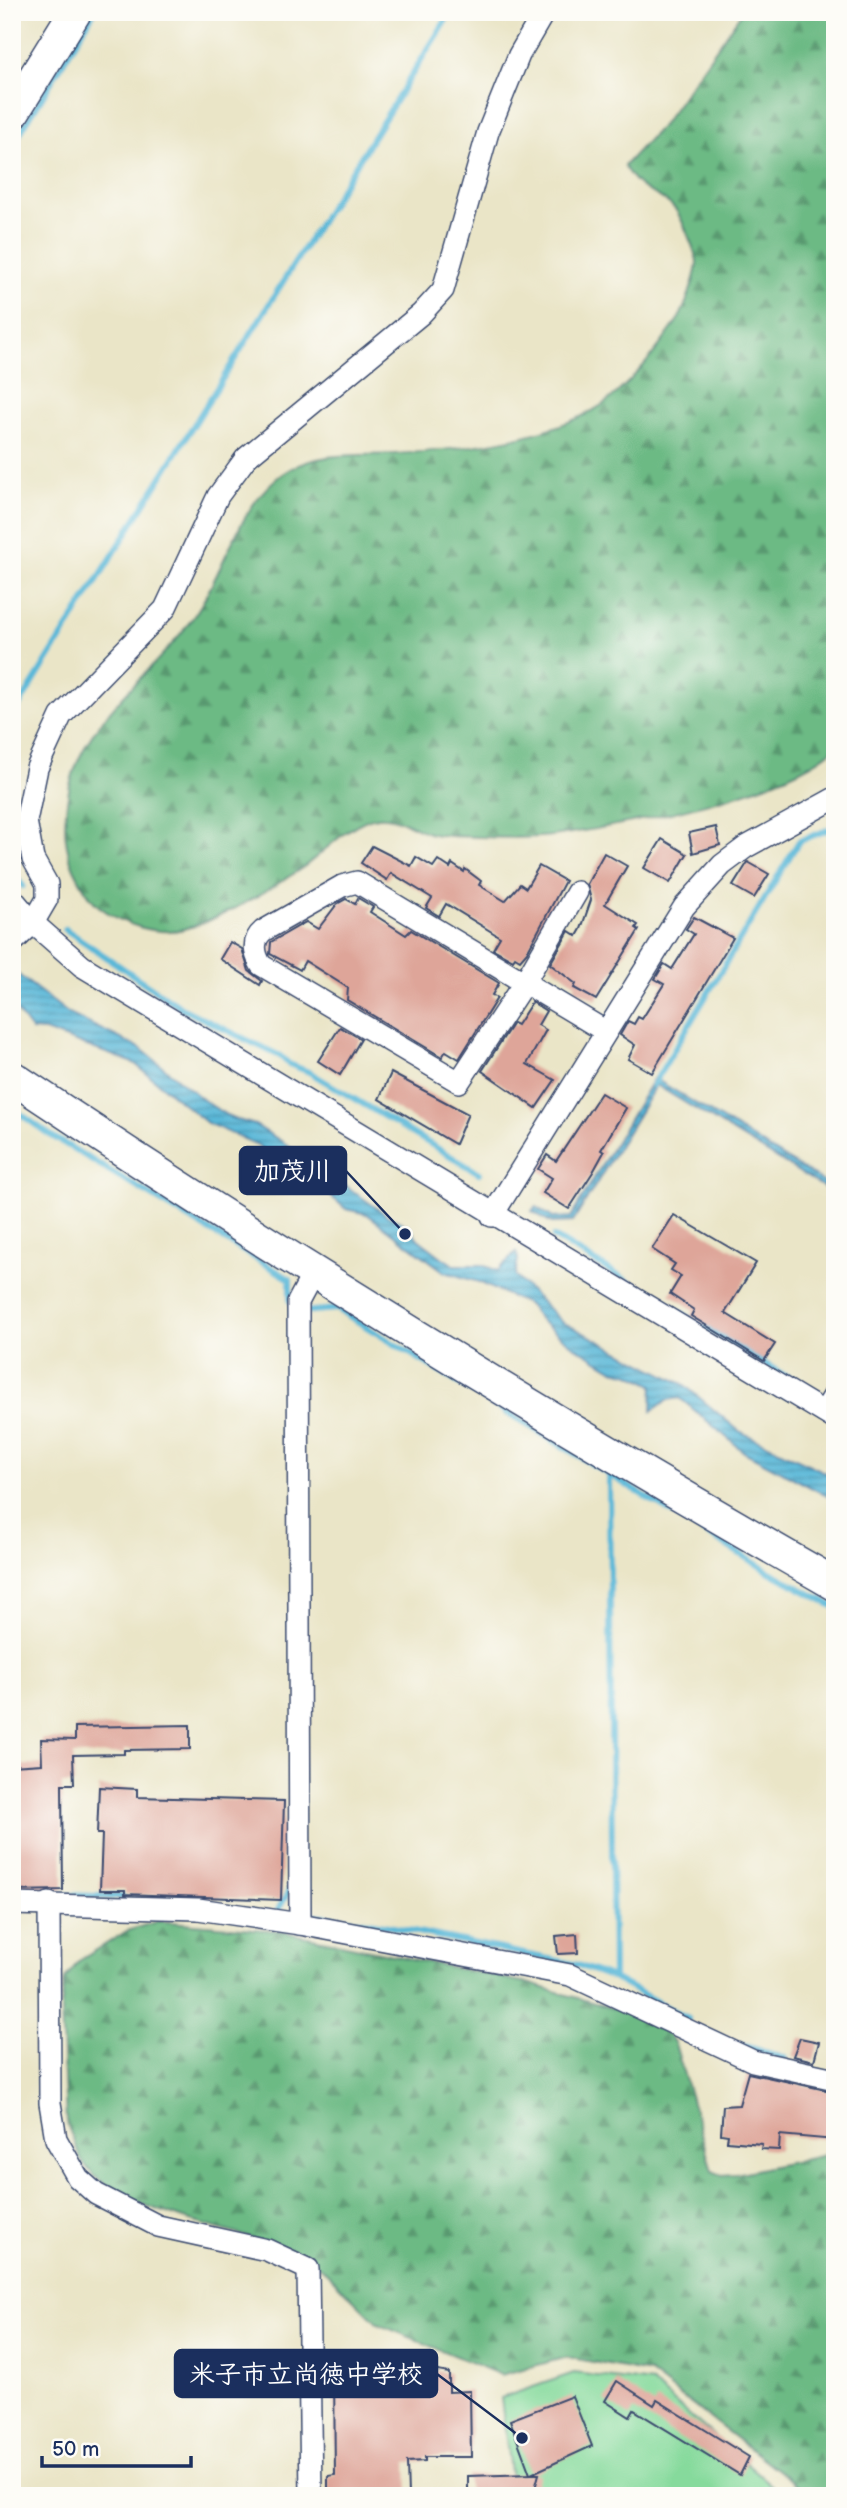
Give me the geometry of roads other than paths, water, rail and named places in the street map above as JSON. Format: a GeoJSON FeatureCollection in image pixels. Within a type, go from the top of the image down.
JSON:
{"type":"FeatureCollection","features":[{"type":"Feature","properties":{"kind":"street"},"geometry":{"type":"LineString","coordinates":[[12,114],[75,12]]}},
{"type":"Feature","properties":{"kind":"street"},"geometry":{"type":"LineString","coordinates":[[12,943],[33,923],[47,899],[47,884],[33,859],[28,839],[27,807],[37,768],[61,716],[164,608],[218,496],[246,458],[421,314],[443,290],[488,132],[519,55],[544,12]]}},
{"type":"Feature","properties":{"kind":"street"},"geometry":{"type":"LineString","coordinates":[[492,1216],[684,907],[722,865],[773,830],[835,798]]}},
{"type":"Feature","properties":{"kind":"street"},"geometry":{"type":"LineString","coordinates":[[577,892],[524,983],[460,1082],[261,965],[255,956],[255,943],[263,931],[342,886],[357,882],[524,983],[605,1031]]}},
{"type":"Feature","properties":{"kind":"street"},"geometry":{"type":"LineString","coordinates":[[12,898],[33,923],[82,966],[283,1085],[492,1216],[831,1409]]}},
{"type":"Feature","properties":{"kind":"street"},"geometry":{"type":"LineString","coordinates":[[12,1077],[314,1272],[611,1456],[835,1584]]}},
{"type":"Feature","properties":{"kind":"street"},"geometry":{"type":"LineString","coordinates":[[300,1924],[298,1302],[314,1272]]}},
{"type":"Feature","properties":{"kind":"street"},"geometry":{"type":"LineString","coordinates":[[50,1903],[51,2122],[66,2160],[78,2178],[96,2194],[158,2226],[267,2250],[308,2269],[311,2496]]}},
{"type":"Feature","properties":{"kind":"street"},"geometry":{"type":"LineString","coordinates":[[12,1904],[198,1909],[300,1924],[570,1975],[743,2057],[835,2079]]}},
{"type":"Feature","properties":{"kind":"water"},"geometry":{"type":"Polygon","coordinates":[[[12,970],[69,1014],[140,1048],[206,1102],[231,1118],[255,1125],[302,1154],[389,1217],[409,1226],[418,1239],[454,1265],[482,1265],[498,1271],[516,1252],[518,1259],[515,1276],[562,1322],[683,1384],[739,1431],[835,1477],[835,1500],[744,1452],[680,1398],[667,1400],[652,1411],[653,1385],[631,1374],[614,1370],[572,1345],[540,1320],[529,1305],[479,1282],[445,1272],[367,1214],[346,1209],[318,1185],[282,1170],[258,1145],[207,1123],[134,1063],[45,1031],[31,1030],[12,1005],[12,970]]]}},
{"type":"Feature","properties":{"kind":"water"},"geometry":{"type":"Polygon","coordinates":[[[654,1078],[835,1189],[835,1194],[656,1085],[573,1222],[552,1223],[532,1211],[536,1207],[553,1218],[571,1217],[654,1078]]]}},
{"type":"Feature","properties":{"kind":"waterway"},"geometry":{"type":"LineString","coordinates":[[12,146],[94,12]]}},
{"type":"Feature","properties":{"kind":"waterway"},"geometry":{"type":"LineString","coordinates":[[12,717],[451,12]]}},
{"type":"Feature","properties":{"kind":"waterway"},"geometry":{"type":"LineString","coordinates":[[653,1085],[799,841],[835,827]]}},
{"type":"Feature","properties":{"kind":"waterway"},"geometry":{"type":"LineString","coordinates":[[12,873],[23,886]]}},
{"type":"Feature","properties":{"kind":"waterway"},"geometry":{"type":"LineString","coordinates":[[65,929],[183,1009],[309,1072],[479,1173]]}},
{"type":"Feature","properties":{"kind":"waterway"},"geometry":{"type":"LineString","coordinates":[[12,1108],[50,1135],[290,1279],[290,1301]]}},
{"type":"Feature","properties":{"kind":"waterway"},"geometry":{"type":"LineString","coordinates":[[554,1237],[807,1389]]}},
{"type":"Feature","properties":{"kind":"waterway"},"geometry":{"type":"LineString","coordinates":[[301,1312],[337,1309],[768,1571],[835,1607]]}},
{"type":"Feature","properties":{"kind":"waterway"},"geometry":{"type":"LineString","coordinates":[[609,1475],[613,1978]]}},
{"type":"Feature","properties":{"kind":"waterway"},"geometry":{"type":"LineString","coordinates":[[278,1910],[292,1885]]}},
{"type":"Feature","properties":{"kind":"waterway"},"geometry":{"type":"LineString","coordinates":[[12,1893],[122,1897]]}},
{"type":"Feature","properties":{"kind":"waterway"},"geometry":{"type":"LineString","coordinates":[[304,1914],[369,1922],[578,1965],[613,1978],[688,2019]]}},
{"type":"Feature","properties":{"kind":"waterway"},"geometry":{"type":"LineString","coordinates":[[742,2045],[785,2058]]}},
{"type":"Feature","properties":{"kind":"place","name":"加茂川"},"geometry":{"type":"Point","coordinates":[405,1234]}},
{"type":"Feature","properties":{"kind":"place","name":"米子市立尚徳中学校"},"geometry":{"type":"Point","coordinates":[522,2438]}}]}
